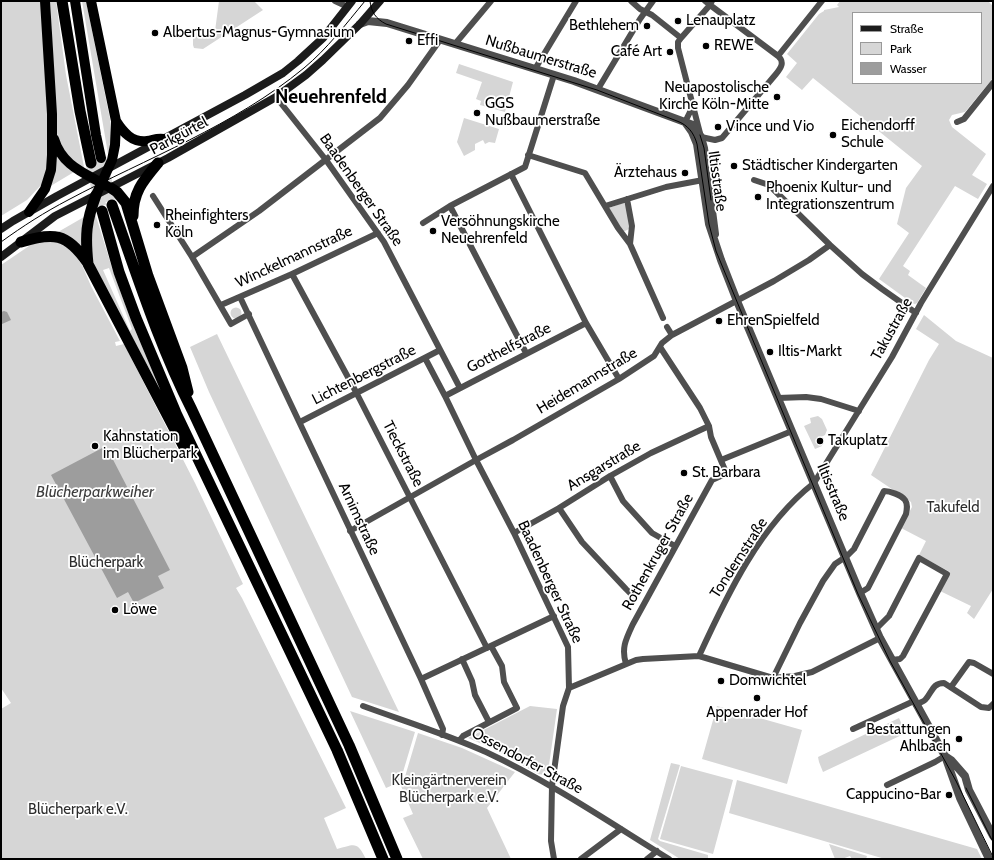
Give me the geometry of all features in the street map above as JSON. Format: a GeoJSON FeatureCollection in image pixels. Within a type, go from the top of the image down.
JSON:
{"type":"FeatureCollection","features":[{"type":"Feature","properties":{"kind":"highway"},"geometry":{"type":"LineString","coordinates":[[29,212],[45,189],[51,170],[52,131],[45,1]]}},
{"type":"Feature","properties":{"kind":"highway"},"geometry":{"type":"LineString","coordinates":[[62,1],[80,111],[91,163]]}},
{"type":"Feature","properties":{"kind":"highway"},"geometry":{"type":"LineString","coordinates":[[75,1],[90,99],[101,158]]}},
{"type":"Feature","properties":{"kind":"highway"},"geometry":{"type":"LineString","coordinates":[[88,264],[86,236],[87,223],[96,195],[107,185],[109,168],[115,145],[116,121],[91,1]]}},
{"type":"Feature","properties":{"kind":"highway"},"geometry":{"type":"LineString","coordinates":[[116,121],[123,132],[133,139],[148,141],[155,138],[164,139]]}},
{"type":"Feature","properties":{"kind":"highway"},"geometry":{"type":"LineString","coordinates":[[52,131],[56,146],[64,160],[75,168],[118,192],[126,203],[148,276],[182,368],[192,410]]}},
{"type":"Feature","properties":{"kind":"highway"},"geometry":{"type":"LineString","coordinates":[[135,235],[133,217],[135,198],[141,183],[158,163]]}},
{"type":"Feature","properties":{"kind":"highway"},"geometry":{"type":"LineString","coordinates":[[112,205],[150,314],[175,377],[192,410],[349,745],[397,859]]}},
{"type":"Feature","properties":{"kind":"highway"},"geometry":{"type":"LineString","coordinates":[[102,211],[120,272],[136,318],[176,413],[337,750],[383,859]]}},
{"type":"Feature","properties":{"kind":"highway"},"geometry":{"type":"LineString","coordinates":[[21,242],[41,236],[59,237],[74,246],[88,264],[205,486],[216,498]]}},
{"type":"Feature","properties":{"kind":"main road","name":"Parkgürtel"},"geometry":{"type":"LineString","coordinates":[[107,185],[158,163],[276,97],[306,76],[360,24],[380,1]]}},
{"type":"Feature","properties":{"kind":"main road","name":"Parkgürtel"},"geometry":{"type":"LineString","coordinates":[[1,229],[92,177],[245,95],[283,72],[323,38],[350,4]]}},
{"type":"Feature","properties":{"kind":"main road"},"geometry":{"type":"LineString","coordinates":[[1,257],[55,216],[96,195]]}},
{"type":"Feature","properties":{"kind":"street"},"geometry":{"type":"LineString","coordinates":[[336,1],[350,4]]}},
{"type":"Feature","properties":{"kind":"street"},"geometry":{"type":"LineString","coordinates":[[455,44],[490,1]]}},
{"type":"Feature","properties":{"kind":"street"},"geometry":{"type":"LineString","coordinates":[[535,69],[576,1]]}},
{"type":"Feature","properties":{"kind":"street"},"geometry":{"type":"LineString","coordinates":[[631,1],[652,15],[681,38],[709,2],[780,58],[782,64],[779,71],[722,138],[715,140],[701,137]]}},
{"type":"Feature","properties":{"kind":"street"},"geometry":{"type":"LineString","coordinates":[[598,89],[640,19],[653,1]]}},
{"type":"Feature","properties":{"kind":"street"},"geometry":{"type":"LineString","coordinates":[[778,56],[822,1]]}},
{"type":"Feature","properties":{"kind":"street","name":"Nußbaumerstraße"},"geometry":{"type":"LineString","coordinates":[[373,9],[381,19],[387,23]]}},
{"type":"Feature","properties":{"kind":"street","name":"Nußbaumerstraße"},"geometry":{"type":"LineString","coordinates":[[360,24],[368,21],[387,23],[598,89],[685,122]]}},
{"type":"Feature","properties":{"kind":"street","name":"Iltisstraße"},"geometry":{"type":"LineString","coordinates":[[681,38],[678,42],[678,48],[704,148],[716,247]]}},
{"type":"Feature","properties":{"kind":"street"},"geometry":{"type":"LineString","coordinates":[[192,257],[259,211],[380,118],[408,85],[440,40]]}},
{"type":"Feature","properties":{"kind":"street"},"geometry":{"type":"LineString","coordinates":[[423,223],[450,206],[525,167],[554,75]]}},
{"type":"Feature","properties":{"kind":"street"},"geometry":{"type":"LineString","coordinates":[[957,122],[964,119],[993,83]]}},
{"type":"Feature","properties":{"kind":"street","name":"Baadenberger Straße"},"geometry":{"type":"LineString","coordinates":[[276,97],[326,160],[378,232],[460,388]]}},
{"type":"Feature","properties":{"kind":"street","name":"Iltisstraße"},"geometry":{"type":"LineString","coordinates":[[685,122],[690,112],[691,102]]}},
{"type":"Feature","properties":{"kind":"street","name":"Iltisstraße"},"geometry":{"type":"LineString","coordinates":[[685,122],[694,127],[701,137]]}},
{"type":"Feature","properties":{"kind":"street","name":"Iltisstraße"},"geometry":{"type":"LineString","coordinates":[[685,122],[696,140],[709,224],[716,247],[737,301],[880,638],[945,756],[960,798],[988,858]]}},
{"type":"Feature","properties":{"kind":"street"},"geometry":{"type":"LineString","coordinates":[[528,155],[585,173],[618,228],[630,244],[663,318]]}},
{"type":"Feature","properties":{"kind":"street"},"geometry":{"type":"LineString","coordinates":[[511,174],[586,323],[619,379]]}},
{"type":"Feature","properties":{"kind":"street"},"geometry":{"type":"LineString","coordinates":[[605,206],[666,187],[703,180]]}},
{"type":"Feature","properties":{"kind":"street"},"geometry":{"type":"LineString","coordinates":[[754,180],[769,185],[830,245],[882,289],[916,313]]}},
{"type":"Feature","properties":{"kind":"street","name":"Takustraße"},"geometry":{"type":"LineString","coordinates":[[814,484],[892,357],[916,313],[993,186]]}},
{"type":"Feature","properties":{"kind":"street"},"geometry":{"type":"LineString","coordinates":[[153,196],[192,257],[231,324],[249,314]]}},
{"type":"Feature","properties":{"kind":"street"},"geometry":{"type":"LineString","coordinates":[[627,199],[632,226],[630,244]]}},
{"type":"Feature","properties":{"kind":"street"},"geometry":{"type":"LineString","coordinates":[[450,206],[526,353]]}},
{"type":"Feature","properties":{"kind":"street","name":"Winckelmannstraße"},"geometry":{"type":"LineString","coordinates":[[221,305],[292,274],[378,232]]}},
{"type":"Feature","properties":{"kind":"street","name":"Heidemannstraße"},"geometry":{"type":"LineString","coordinates":[[350,531],[619,379],[654,356],[662,343],[672,335],[810,260],[830,245]]}},
{"type":"Feature","properties":{"kind":"street","name":"Tieckstraße"},"geometry":{"type":"LineString","coordinates":[[292,274],[356,392],[489,647],[502,666],[504,682],[517,708],[489,722]]}},
{"type":"Feature","properties":{"kind":"street","name":"Arnimstraße"},"geometry":{"type":"LineString","coordinates":[[240,297],[421,678],[443,729],[442,735]]}},
{"type":"Feature","properties":{"kind":"street","name":"Gotthelfstraße"},"geometry":{"type":"LineString","coordinates":[[445,396],[586,323]]}},
{"type":"Feature","properties":{"kind":"street"},"geometry":{"type":"LineString","coordinates":[[667,326],[672,335]]}},
{"type":"Feature","properties":{"kind":"street"},"geometry":{"type":"LineString","coordinates":[[660,347],[700,408],[721,460],[792,431]]}},
{"type":"Feature","properties":{"kind":"street","name":"Lichtenbergstraße"},"geometry":{"type":"LineString","coordinates":[[300,422],[440,350]]}},
{"type":"Feature","properties":{"kind":"street","name":"Baadenberger Straße"},"geometry":{"type":"LineString","coordinates":[[425,358],[514,532],[568,647],[569,688],[563,706],[552,786],[551,841],[554,859]]}},
{"type":"Feature","properties":{"kind":"street"},"geometry":{"type":"LineString","coordinates":[[778,398],[821,399],[859,411]]}},
{"type":"Feature","properties":{"kind":"street","name":"Ansgarstraße"},"geometry":{"type":"LineString","coordinates":[[514,532],[651,453],[708,426]]}},
{"type":"Feature","properties":{"kind":"street","name":"Rothenkruger Straße"},"geometry":{"type":"LineString","coordinates":[[626,664],[623,655],[626,640],[642,600],[675,546],[712,480],[723,475],[725,470],[721,460]]}},
{"type":"Feature","properties":{"kind":"street"},"geometry":{"type":"LineString","coordinates":[[610,476],[623,501],[652,533],[675,546]]}},
{"type":"Feature","properties":{"kind":"street","name":"Tondernstraße"},"geometry":{"type":"LineString","coordinates":[[699,656],[727,596],[750,558],[787,509],[800,494],[814,484]]}},
{"type":"Feature","properties":{"kind":"street"},"geometry":{"type":"LineString","coordinates":[[773,678],[800,623],[823,581],[835,564],[854,549],[884,491],[890,491],[906,500],[906,514],[868,588],[860,593]]}},
{"type":"Feature","properties":{"kind":"street"},"geometry":{"type":"LineString","coordinates":[[558,508],[582,542],[631,594]]}},
{"type":"Feature","properties":{"kind":"street"},"geometry":{"type":"LineString","coordinates":[[876,629],[889,616],[919,558],[947,574],[903,656],[900,659],[892,660]]}},
{"type":"Feature","properties":{"kind":"street"},"geometry":{"type":"LineString","coordinates":[[421,678],[554,616]]}},
{"type":"Feature","properties":{"kind":"street"},"geometry":{"type":"LineString","coordinates":[[569,688],[626,664],[644,659],[699,656],[773,678],[795,676],[812,672],[880,638]]}},
{"type":"Feature","properties":{"kind":"street"},"geometry":{"type":"LineString","coordinates":[[459,741],[463,736],[489,722],[475,695],[472,681],[462,659]]}},
{"type":"Feature","properties":{"kind":"street"},"geometry":{"type":"LineString","coordinates":[[951,687],[969,662],[974,663],[993,674]]}},
{"type":"Feature","properties":{"kind":"street"},"geometry":{"type":"LineString","coordinates":[[853,729],[924,700],[934,686],[939,683],[944,683],[981,707],[989,708],[993,704]]}},
{"type":"Feature","properties":{"kind":"street","name":"Ossendorfer Straße"},"geometry":{"type":"LineString","coordinates":[[363,706],[459,741],[509,763],[552,786],[669,859]]}},
{"type":"Feature","properties":{"kind":"street"},"geometry":{"type":"LineString","coordinates":[[887,785],[945,756]]}},
{"type":"Feature","properties":{"kind":"street","name":"Iltisstraße"},"geometry":{"type":"LineString","coordinates":[[945,756],[951,760],[964,776],[969,790],[993,836]]}},
{"type":"Feature","properties":{"kind":"street"},"geometry":{"type":"LineString","coordinates":[[581,859],[621,829]]}},
{"type":"Feature","properties":{"kind":"street"},"geometry":{"type":"LineString","coordinates":[[647,859],[657,851]]}},
{"type":"Feature","properties":{"kind":"green space"},"geometry":{"type":"Polygon","coordinates":[[[1,1],[42,1],[48,114],[49,168],[43,183],[27,200],[1,216],[1,1]]]}},
{"type":"Feature","properties":{"kind":"green space"},"geometry":{"type":"Polygon","coordinates":[[[50,1],[56,1],[66,75],[83,168],[73,161],[66,153],[57,134],[50,1]]]}},
{"type":"Feature","properties":{"kind":"green space"},"geometry":{"type":"Polygon","coordinates":[[[82,1],[86,1],[110,119],[111,142],[108,154],[82,1]]]}},
{"type":"Feature","properties":{"kind":"green space"},"geometry":{"type":"Polygon","coordinates":[[[219,1],[254,1],[263,10],[203,49],[194,48],[193,32],[212,35],[215,31],[219,1]]]}},
{"type":"Feature","properties":{"kind":"green space"},"geometry":{"type":"Polygon","coordinates":[[[840,1],[988,1],[993,6],[993,78],[965,112],[952,115],[949,120],[952,127],[986,154],[972,175],[987,184],[978,199],[955,186],[903,266],[910,271],[908,275],[926,288],[915,304],[879,279],[909,233],[897,224],[906,188],[922,166],[813,78],[802,90],[786,77],[797,63],[787,54],[819,14],[824,10],[839,7],[837,5],[840,1]]]}},
{"type":"Feature","properties":{"kind":"green space"},"geometry":{"type":"Polygon","coordinates":[[[459,64],[513,82],[505,112],[480,105],[481,101],[476,99],[482,82],[456,73],[459,64]]]}},
{"type":"Feature","properties":{"kind":"green space"},"geometry":{"type":"Polygon","coordinates":[[[464,118],[499,129],[495,143],[489,142],[485,144],[483,140],[475,144],[475,150],[464,156],[457,142],[464,118]]]}},
{"type":"Feature","properties":{"kind":"green space"},"geometry":{"type":"Polygon","coordinates":[[[55,152],[61,161],[74,172],[49,187],[55,152]]]}},
{"type":"Feature","properties":{"kind":"green space"},"geometry":{"type":"Polygon","coordinates":[[[623,203],[626,204],[630,226],[629,229],[625,231],[623,231],[609,208],[623,203]]]}},
{"type":"Feature","properties":{"kind":"green space"},"geometry":{"type":"Polygon","coordinates":[[[95,213],[113,271],[132,323],[163,395],[95,267],[90,246],[95,213]],[[109,268],[103,270],[130,331],[132,329],[109,268]]]}},
{"type":"Feature","properties":{"kind":"green space"},"geometry":{"type":"Polygon","coordinates":[[[84,217],[81,235],[82,251],[58,232],[84,217]]]}},
{"type":"Feature","properties":{"kind":"green space","name":"Blücherpark"},"geometry":{"type":"Polygon","coordinates":[[[55,239],[73,252],[82,265],[91,286],[120,341],[115,342],[116,346],[124,344],[195,483],[243,584],[236,588],[346,808],[324,818],[337,849],[355,845],[360,849],[366,859],[1,859],[1,709],[11,703],[1,688],[1,265],[29,246],[24,246],[55,239]]]}},
{"type":"Feature","properties":{"kind":"green space"},"geometry":{"type":"Polygon","coordinates":[[[234,308],[238,308],[240,309],[240,317],[234,318],[231,315],[231,311],[234,308]]]}},
{"type":"Feature","properties":{"kind":"green space","name":"Takufeld"},"geometry":{"type":"Polygon","coordinates":[[[924,315],[956,341],[993,358],[993,589],[974,619],[967,613],[971,606],[940,591],[950,572],[919,555],[926,541],[901,528],[912,507],[911,502],[871,475],[929,360],[939,344],[916,329],[924,315]]]}},
{"type":"Feature","properties":{"kind":"green space"},"geometry":{"type":"Polygon","coordinates":[[[217,334],[399,712],[352,697],[209,392],[190,347],[217,334]]]}},
{"type":"Feature","properties":{"kind":"green space"},"geometry":{"type":"Polygon","coordinates":[[[818,416],[822,419],[827,430],[825,435],[819,438],[822,446],[815,449],[804,426],[811,423],[810,418],[818,416]]]}},
{"type":"Feature","properties":{"kind":"green space"},"geometry":{"type":"Polygon","coordinates":[[[530,706],[557,709],[548,772],[545,775],[538,774],[494,749],[468,738],[530,706]]]}},
{"type":"Feature","properties":{"kind":"green space"},"geometry":{"type":"Polygon","coordinates":[[[717,706],[802,730],[787,784],[702,759],[717,706]]]}},
{"type":"Feature","properties":{"kind":"green space","name":"Kleingärtnerverein Blücherpark e.V."},"geometry":{"type":"Polygon","coordinates":[[[350,711],[415,732],[400,782],[386,788],[350,711]]]}},
{"type":"Feature","properties":{"kind":"green space"},"geometry":{"type":"Polygon","coordinates":[[[899,718],[906,733],[823,772],[818,757],[899,718]]]}},
{"type":"Feature","properties":{"kind":"green space","name":"Kleingärtnerverein Blücherpark e.V."},"geometry":{"type":"Polygon","coordinates":[[[418,733],[462,748],[515,772],[487,808],[511,859],[423,859],[403,818],[413,814],[401,786],[418,733]]]}},
{"type":"Feature","properties":{"kind":"green space"},"geometry":{"type":"Polygon","coordinates":[[[671,763],[680,765],[658,839],[660,841],[708,855],[708,859],[680,859],[650,840],[671,763]]]}},
{"type":"Feature","properties":{"kind":"green space"},"geometry":{"type":"Polygon","coordinates":[[[681,766],[733,780],[713,854],[660,839],[681,766]]]}},
{"type":"Feature","properties":{"kind":"green space"},"geometry":{"type":"Polygon","coordinates":[[[737,780],[977,849],[982,859],[885,859],[729,813],[737,780]]]}},
{"type":"Feature","properties":{"kind":"green space"},"geometry":{"type":"Polygon","coordinates":[[[829,844],[867,856],[866,859],[852,859],[850,856],[842,859],[835,859],[829,844]]]}},
{"type":"Feature","properties":{"kind":"water"},"geometry":{"type":"Polygon","coordinates":[[[1,312],[7,312],[11,320],[2,324],[1,312]]]}},
{"type":"Feature","properties":{"kind":"water","name":"Blücherparkweiher"},"geometry":{"type":"Polygon","coordinates":[[[106,446],[170,570],[158,576],[164,588],[134,603],[128,592],[117,598],[51,475],[106,446]]]}},
{"type":"Feature","properties":{"kind":"tunnel"},"geometry":{"type":"LineString","coordinates":[[101,158],[112,205]]}},
{"type":"Feature","properties":{"kind":"tunnel"},"geometry":{"type":"LineString","coordinates":[[91,163],[102,211]]}},
{"type":"Feature","properties":{"kind":"tunnel"},"geometry":{"type":"LineString","coordinates":[[631,594],[639,598]]}},
{"type":"Feature","properties":{"kind":"tram line"},"geometry":{"type":"LineString","coordinates":[[1,242],[59,205],[189,140],[249,107],[277,89],[321,53],[365,1]]}},
{"type":"Feature","properties":{"kind":"tram line"},"geometry":{"type":"LineString","coordinates":[[370,1],[375,15],[379,20],[386,24],[597,90],[681,123],[692,133],[697,144],[709,224],[716,251],[858,594],[890,661],[956,781],[993,857]]}},
{"type":"Feature","properties":{"kind":"tram line"},"geometry":{"type":"LineString","coordinates":[[700,135],[704,148],[711,200]]}},
{"type":"Feature","properties":{"kind":"tram line"},"geometry":{"type":"LineString","coordinates":[[966,788],[993,842]]}},
{"type":"Feature","properties":{"kind":"place","name":"Lenauplatz"},"geometry":{"type":"Point","coordinates":[678,21]}},
{"type":"Feature","properties":{"kind":"place","name":"Bethlehem"},"geometry":{"type":"Point","coordinates":[647,26]}},
{"type":"Feature","properties":{"kind":"place","name":"Albertus-Magnus-Gymnasium"},"geometry":{"type":"Point","coordinates":[155,33]}},
{"type":"Feature","properties":{"kind":"place","name":"Effi"},"geometry":{"type":"Point","coordinates":[409,41]}},
{"type":"Feature","properties":{"kind":"place","name":"REWE"},"geometry":{"type":"Point","coordinates":[706,46]}},
{"type":"Feature","properties":{"kind":"place","name":"Café Art"},"geometry":{"type":"Point","coordinates":[670,52]}},
{"type":"Feature","properties":{"kind":"place","name":"Neuapostolische Kirche Köln-Mitte"},"geometry":{"type":"Point","coordinates":[777,97]}},
{"type":"Feature","properties":{"kind":"place","name":"GGS Nußbaumerstraße"},"geometry":{"type":"Point","coordinates":[477,113]}},
{"type":"Feature","properties":{"kind":"place","name":"Vince und Vio"},"geometry":{"type":"Point","coordinates":[718,127]}},
{"type":"Feature","properties":{"kind":"place","name":"Eichendorff Schule"},"geometry":{"type":"Point","coordinates":[833,135]}},
{"type":"Feature","properties":{"kind":"place","name":"Städtischer Kindergarten"},"geometry":{"type":"Point","coordinates":[734,166]}},
{"type":"Feature","properties":{"kind":"place","name":"Ärztehaus"},"geometry":{"type":"Point","coordinates":[685,173]}},
{"type":"Feature","properties":{"kind":"place","name":"Phoenix Kultur- und Integrationszentrum"},"geometry":{"type":"Point","coordinates":[758,197]}},
{"type":"Feature","properties":{"kind":"place","name":"Rheinfighters Köln"},"geometry":{"type":"Point","coordinates":[157,225]}},
{"type":"Feature","properties":{"kind":"place","name":"Versöhnungskirche Neuehrenfeld"},"geometry":{"type":"Point","coordinates":[433,231]}},
{"type":"Feature","properties":{"kind":"place","name":"EhrenSpielfeld"},"geometry":{"type":"Point","coordinates":[719,321]}},
{"type":"Feature","properties":{"kind":"place","name":"Iltis-Markt"},"geometry":{"type":"Point","coordinates":[770,352]}},
{"type":"Feature","properties":{"kind":"place","name":"Takuplatz"},"geometry":{"type":"Point","coordinates":[820,441]}},
{"type":"Feature","properties":{"kind":"place","name":"Kahnstation im Blücherpark"},"geometry":{"type":"Point","coordinates":[95,446]}},
{"type":"Feature","properties":{"kind":"place","name":"St. Barbara"},"geometry":{"type":"Point","coordinates":[684,473]}},
{"type":"Feature","properties":{"kind":"place","name":"Löwe"},"geometry":{"type":"Point","coordinates":[115,610]}},
{"type":"Feature","properties":{"kind":"place","name":"Domwichtel"},"geometry":{"type":"Point","coordinates":[721,681]}},
{"type":"Feature","properties":{"kind":"place","name":"Appenrader Hof"},"geometry":{"type":"Point","coordinates":[757,698]}},
{"type":"Feature","properties":{"kind":"place","name":"Bestattungen Ahlbach"},"geometry":{"type":"Point","coordinates":[959,739]}},
{"type":"Feature","properties":{"kind":"place","name":"Cappucino-Bar"},"geometry":{"type":"Point","coordinates":[949,795]}},
{"type":"Feature","properties":{"kind":"district","name":"Neuehrenfeld"},"geometry":{"type":"Point","coordinates":[331,97]}},
{"type":"Feature","properties":{"kind":"park label","name":"Blücherpark e.V."},"geometry":{"type":"Point","coordinates":[78,810]}}]}
